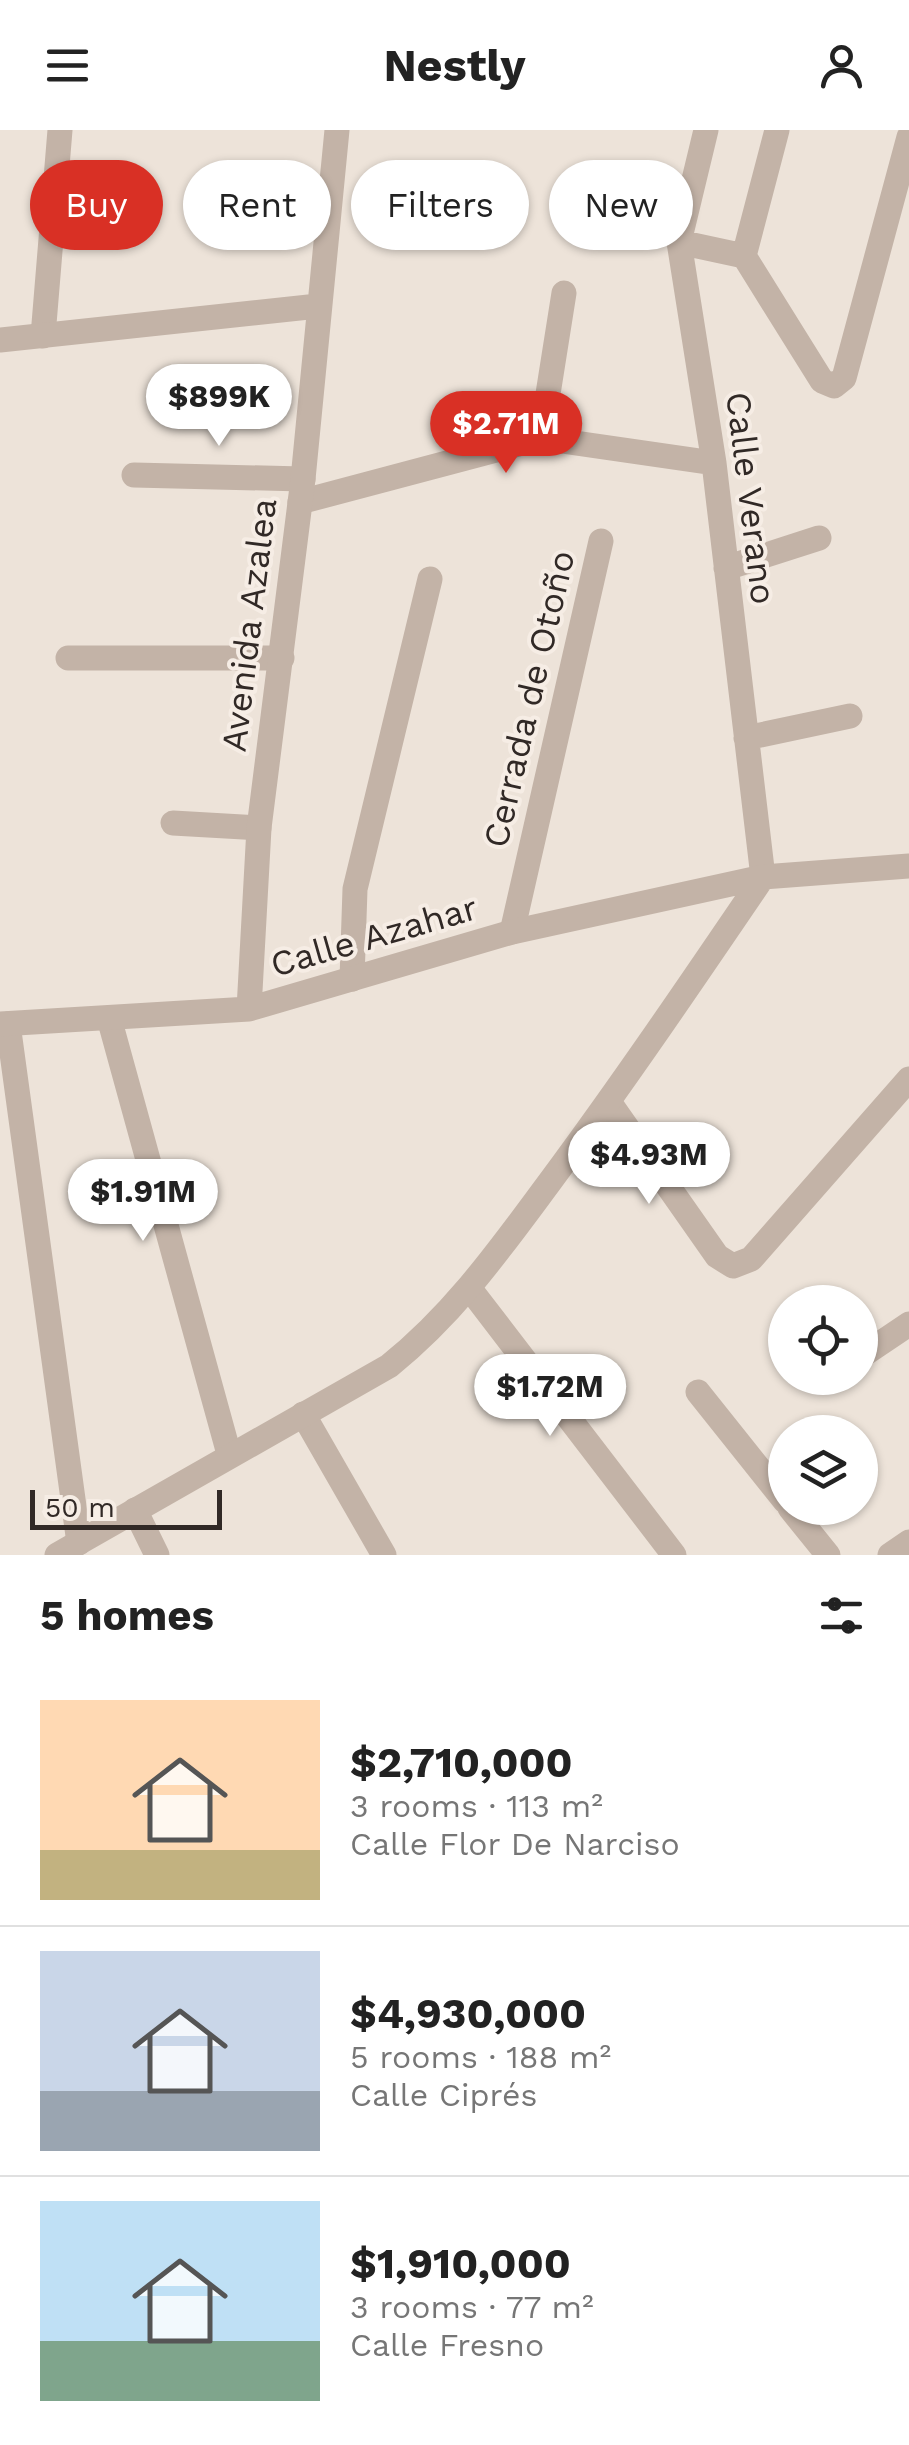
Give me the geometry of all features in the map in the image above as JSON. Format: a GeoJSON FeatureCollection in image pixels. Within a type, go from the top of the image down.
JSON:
{"type":"FeatureCollection","features":[{"type":"Feature","properties":{"kind":"street"},"geometry":{"type":"LineString","coordinates":[[43,336],[60,130]]}},
{"type":"Feature","properties":{"kind":"street","name":"Avenida Azalea"},"geometry":{"type":"LineString","coordinates":[[249,1008],[259,828],[301,490],[337,130]]}},
{"type":"Feature","properties":{"kind":"street","name":"Calle Verano"},"geometry":{"type":"LineString","coordinates":[[693,184],[706,130]]}},
{"type":"Feature","properties":{"kind":"street"},"geometry":{"type":"LineString","coordinates":[[744,256],[777,130]]}},
{"type":"Feature","properties":{"kind":"street"},"geometry":{"type":"LineString","coordinates":[[693,245],[744,256],[822,381],[834,386],[844,378],[909,137]]}},
{"type":"Feature","properties":{"kind":"street","name":"Calle Verano"},"geometry":{"type":"LineString","coordinates":[[680,250],[714,463],[763,878]]}},
{"type":"Feature","properties":{"kind":"street"},"geometry":{"type":"LineString","coordinates":[[540,438],[564,293]]}},
{"type":"Feature","properties":{"kind":"street"},"geometry":{"type":"LineString","coordinates":[[0,340],[318,306]]}},
{"type":"Feature","properties":{"kind":"street"},"geometry":{"type":"LineString","coordinates":[[134,475],[301,490],[540,438],[714,463]]}},
{"type":"Feature","properties":{"kind":"street"},"geometry":{"type":"LineString","coordinates":[[726,568],[820,538]]}},
{"type":"Feature","properties":{"kind":"street","name":"Cerrada de Otoño"},"geometry":{"type":"LineString","coordinates":[[512,932],[602,541]]}},
{"type":"Feature","properties":{"kind":"street"},"geometry":{"type":"LineString","coordinates":[[352,979],[355,889],[430,579]]}},
{"type":"Feature","properties":{"kind":"street"},"geometry":{"type":"LineString","coordinates":[[68,658],[282,658]]}},
{"type":"Feature","properties":{"kind":"street"},"geometry":{"type":"LineString","coordinates":[[746,738],[850,716]]}},
{"type":"Feature","properties":{"kind":"street"},"geometry":{"type":"LineString","coordinates":[[172,823],[259,828]]}},
{"type":"Feature","properties":{"kind":"street","name":"Calle Azahar"},"geometry":{"type":"LineString","coordinates":[[4,1024],[249,1008],[512,932],[763,878],[909,866]]}},
{"type":"Feature","properties":{"kind":"street"},"geometry":{"type":"LineString","coordinates":[[4,1024],[68,1549],[229,1454],[390,1366],[421,1340],[470,1289],[609,1102],[763,878]]}},
{"type":"Feature","properties":{"kind":"street"},"geometry":{"type":"LineString","coordinates":[[109,1018],[229,1454]]}},
{"type":"Feature","properties":{"kind":"street"},"geometry":{"type":"LineString","coordinates":[[609,1102],[717,1256],[733,1266],[750,1259],[909,1079]]}},
{"type":"Feature","properties":{"kind":"street"},"geometry":{"type":"LineString","coordinates":[[470,1289],[674,1555]]}},
{"type":"Feature","properties":{"kind":"street"},"geometry":{"type":"LineString","coordinates":[[878,1345],[909,1324]]}},
{"type":"Feature","properties":{"kind":"street"},"geometry":{"type":"LineString","coordinates":[[698,1392],[768,1480]]}},
{"type":"Feature","properties":{"kind":"street"},"geometry":{"type":"LineString","coordinates":[[303,1414],[384,1555]]}},
{"type":"Feature","properties":{"kind":"street"},"geometry":{"type":"LineString","coordinates":[[136,1510],[157,1555]]}},
{"type":"Feature","properties":{"kind":"street"},"geometry":{"type":"LineString","coordinates":[[804,1525],[828,1555]]}},
{"type":"Feature","properties":{"kind":"street"},"geometry":{"type":"LineString","coordinates":[[890,1555],[909,1542]]}}]}
